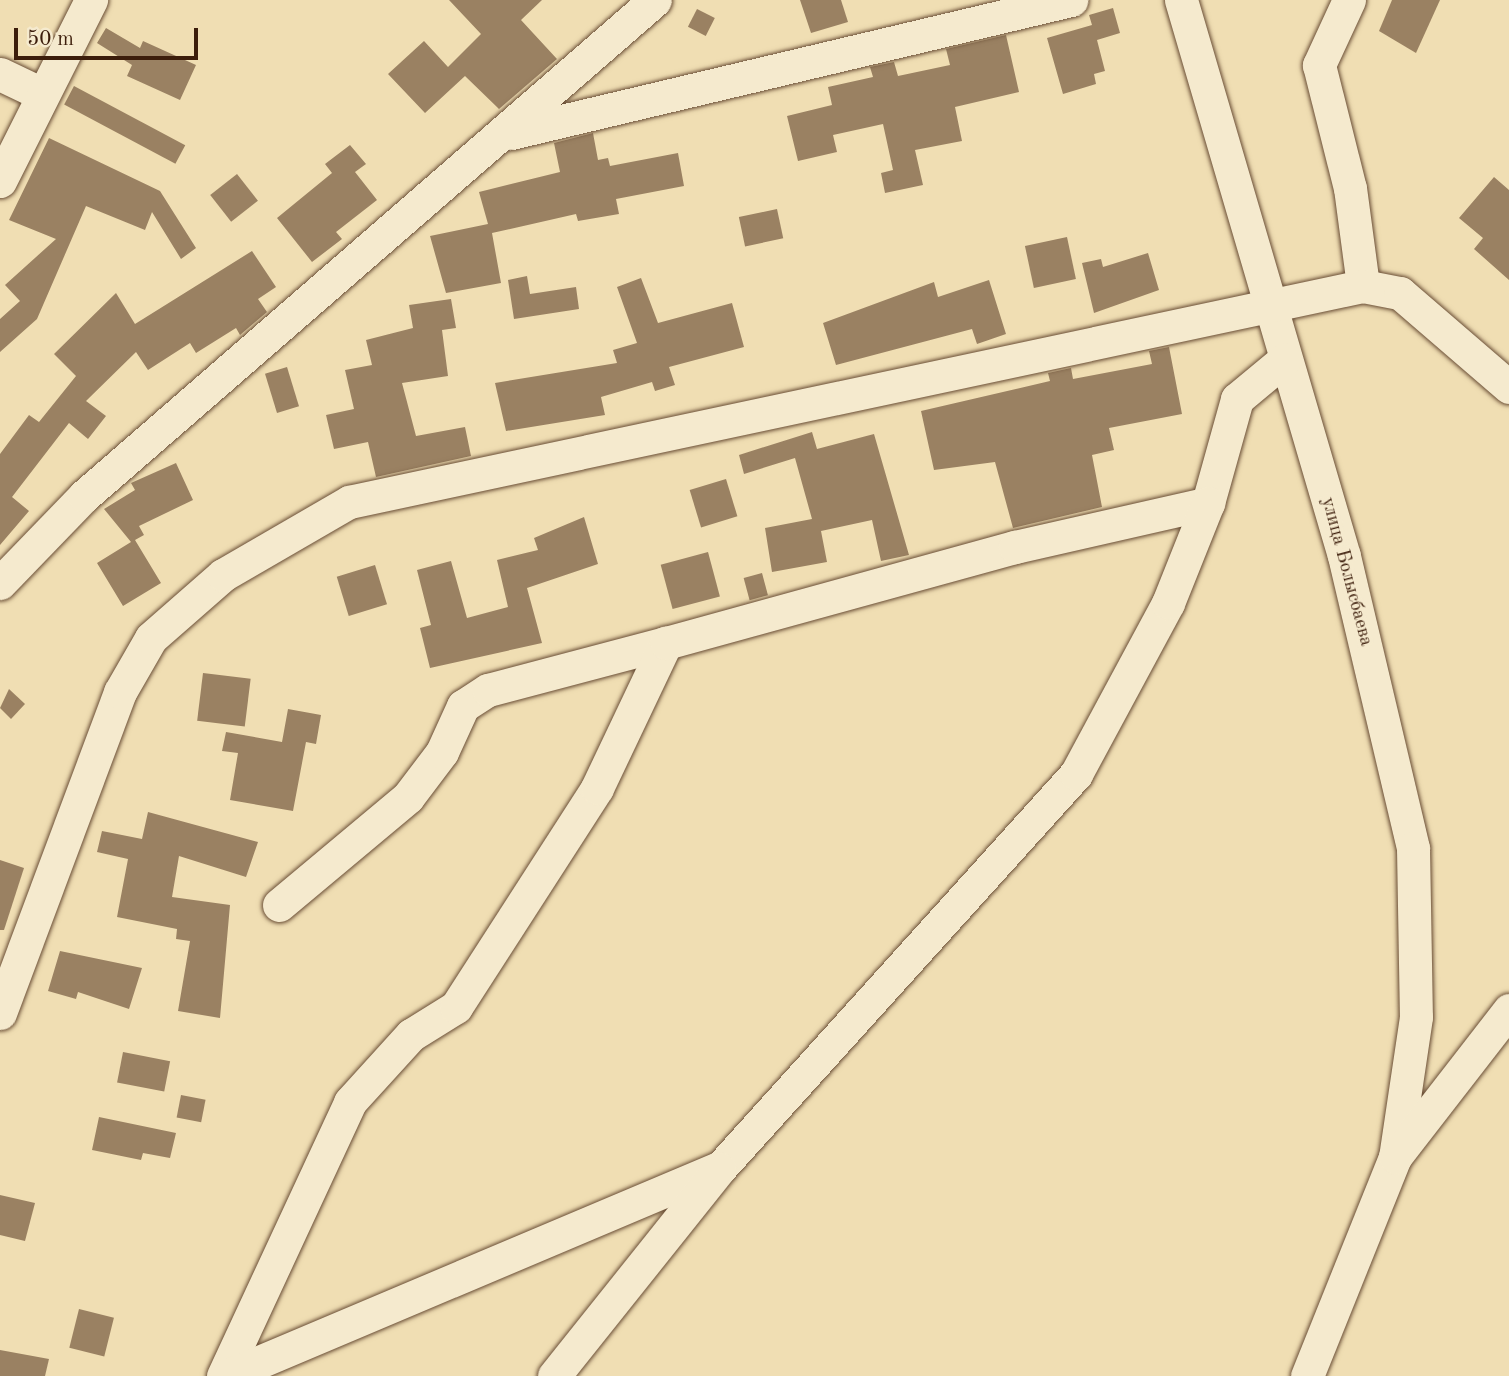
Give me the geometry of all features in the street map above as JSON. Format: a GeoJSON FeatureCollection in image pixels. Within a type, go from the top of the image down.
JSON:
{"type":"FeatureCollection","features":[{"type":"Feature","properties":{"kind":"street"},"geometry":{"type":"LineString","coordinates":[[0,181],[91,0]]}},
{"type":"Feature","properties":{"kind":"street"},"geometry":{"type":"LineString","coordinates":[[0,583],[84,496],[507,134],[654,0]]}},
{"type":"Feature","properties":{"kind":"street"},"geometry":{"type":"LineString","coordinates":[[507,134],[1071,0]]}},
{"type":"Feature","properties":{"kind":"street","name":"улица Болысбаева"},"geometry":{"type":"LineString","coordinates":[[1181,0],[1344,556],[1413,848],[1416,1017],[1395,1157]]}},
{"type":"Feature","properties":{"kind":"street"},"geometry":{"type":"LineString","coordinates":[[1349,0],[1320,65],[1350,188],[1363,286]]}},
{"type":"Feature","properties":{"kind":"street"},"geometry":{"type":"LineString","coordinates":[[0,74],[43,94]]}},
{"type":"Feature","properties":{"kind":"street"},"geometry":{"type":"LineString","coordinates":[[0,1013],[120,692],[151,638],[223,575],[349,502],[1270,311],[1363,286],[1400,293],[1509,387]]}},
{"type":"Feature","properties":{"kind":"street"},"geometry":{"type":"LineString","coordinates":[[554,1376],[721,1167],[1076,774],[1168,603],[1208,503],[1237,399],[1285,359]]}},
{"type":"Feature","properties":{"kind":"street"},"geometry":{"type":"LineString","coordinates":[[279,905],[408,797],[442,752],[463,706],[488,690],[1016,547],[1208,503]]}},
{"type":"Feature","properties":{"kind":"street"},"geometry":{"type":"LineString","coordinates":[[225,1375],[350,1102],[411,1035],[456,1007],[597,788],[666,643]]}},
{"type":"Feature","properties":{"kind":"street"},"geometry":{"type":"LineString","coordinates":[[1307,1376],[1395,1157],[1509,1010]]}},
{"type":"Feature","properties":{"kind":"street"},"geometry":{"type":"LineString","coordinates":[[225,1375],[721,1167]]}},
{"type":"Feature","properties":{"kind":"building"},"geometry":{"type":"Polygon","coordinates":[[[449,0],[542,0],[521,20],[557,59],[499,109],[465,76],[425,113],[388,74],[424,41],[448,67],[481,34],[449,0]]]}},
{"type":"Feature","properties":{"kind":"building"},"geometry":{"type":"Polygon","coordinates":[[[800,0],[841,0],[848,22],[811,33],[800,0]]]}},
{"type":"Feature","properties":{"kind":"building"},"geometry":{"type":"Polygon","coordinates":[[[1392,0],[1440,0],[1416,53],[1379,31],[1392,0]]]}},
{"type":"Feature","properties":{"kind":"building"},"geometry":{"type":"Polygon","coordinates":[[[1113,8],[1120,33],[1097,40],[1105,71],[1094,74],[1096,84],[1063,94],[1047,38],[1092,25],[1089,15],[1113,8]]]}},
{"type":"Feature","properties":{"kind":"building"},"geometry":{"type":"Polygon","coordinates":[[[697,9],[715,18],[706,36],[688,27],[697,9]]]}},
{"type":"Feature","properties":{"kind":"building"},"geometry":{"type":"Polygon","coordinates":[[[106,28],[140,48],[143,41],[196,65],[180,100],[127,76],[132,65],[97,43],[106,28]]]}},
{"type":"Feature","properties":{"kind":"building"},"geometry":{"type":"Polygon","coordinates":[[[1006,35],[1019,92],[955,107],[962,141],[915,150],[923,185],[885,193],[881,173],[893,170],[883,124],[833,135],[837,152],[798,161],[787,116],[832,105],[828,87],[873,77],[870,67],[894,62],[898,76],[950,65],[946,49],[1006,35]]]}},
{"type":"Feature","properties":{"kind":"building"},"geometry":{"type":"Polygon","coordinates":[[[74,86],[185,145],[175,164],[64,105],[74,86]]]}},
{"type":"Feature","properties":{"kind":"building"},"geometry":{"type":"Polygon","coordinates":[[[593,133],[598,160],[608,158],[610,166],[678,153],[684,186],[616,199],[619,214],[578,221],[576,214],[492,233],[501,283],[446,293],[430,236],[488,224],[479,192],[560,172],[554,143],[593,133]]]}},
{"type":"Feature","properties":{"kind":"building"},"geometry":{"type":"Polygon","coordinates":[[[49,138],[160,191],[196,248],[181,259],[152,212],[145,230],[86,206],[37,319],[0,352],[0,319],[20,301],[5,285],[56,239],[9,220],[49,138]]]}},
{"type":"Feature","properties":{"kind":"building"},"geometry":{"type":"Polygon","coordinates":[[[350,145],[366,164],[355,172],[377,200],[336,232],[342,239],[312,262],[277,218],[332,173],[325,164],[350,145]]]}},
{"type":"Feature","properties":{"kind":"building"},"geometry":{"type":"Polygon","coordinates":[[[237,174],[258,201],[231,222],[210,195],[237,174]]]}},
{"type":"Feature","properties":{"kind":"building"},"geometry":{"type":"Polygon","coordinates":[[[1494,177],[1509,190],[1509,280],[1474,249],[1483,238],[1459,218],[1494,177]]]}},
{"type":"Feature","properties":{"kind":"building"},"geometry":{"type":"Polygon","coordinates":[[[777,209],[783,238],[745,246],[739,217],[777,209]]]}},
{"type":"Feature","properties":{"kind":"building"},"geometry":{"type":"Polygon","coordinates":[[[1067,237],[1076,279],[1034,288],[1025,246],[1067,237]]]}},
{"type":"Feature","properties":{"kind":"building"},"geometry":{"type":"Polygon","coordinates":[[[252,251],[276,287],[258,299],[267,312],[240,335],[236,328],[196,353],[190,343],[148,370],[136,352],[86,401],[106,416],[88,439],[69,423],[12,497],[29,511],[0,545],[0,454],[29,415],[39,422],[76,376],[54,354],[116,293],[135,324],[252,251]]]}},
{"type":"Feature","properties":{"kind":"building"},"geometry":{"type":"Polygon","coordinates":[[[1148,253],[1159,290],[1094,313],[1082,263],[1101,259],[1103,267],[1148,253]]]}},
{"type":"Feature","properties":{"kind":"building"},"geometry":{"type":"Polygon","coordinates":[[[527,276],[530,294],[576,287],[579,309],[514,319],[508,280],[527,276]]]}},
{"type":"Feature","properties":{"kind":"building"},"geometry":{"type":"Polygon","coordinates":[[[641,278],[658,323],[732,303],[744,347],[669,367],[675,385],[655,391],[652,382],[601,397],[605,415],[506,431],[495,383],[617,363],[613,350],[637,343],[617,287],[641,278]]]}},
{"type":"Feature","properties":{"kind":"building"},"geometry":{"type":"Polygon","coordinates":[[[989,280],[1006,334],[977,344],[972,329],[836,365],[823,323],[934,282],[938,297],[989,280]]]}},
{"type":"Feature","properties":{"kind":"building"},"geometry":{"type":"Polygon","coordinates":[[[451,299],[456,328],[442,330],[448,376],[402,383],[416,436],[465,427],[471,456],[376,477],[368,442],[334,449],[326,415],[354,409],[345,370],[372,365],[366,340],[413,328],[409,305],[451,299]]]}},
{"type":"Feature","properties":{"kind":"building"},"geometry":{"type":"Polygon","coordinates":[[[1169,347],[1182,414],[1109,428],[1114,450],[1092,455],[1102,507],[1013,528],[995,462],[934,470],[921,411],[1050,381],[1048,373],[1071,368],[1073,379],[1152,364],[1149,351],[1169,347]]]}},
{"type":"Feature","properties":{"kind":"building"},"geometry":{"type":"Polygon","coordinates":[[[287,367],[299,406],[277,413],[265,374],[287,367]]]}},
{"type":"Feature","properties":{"kind":"building"},"geometry":{"type":"Polygon","coordinates":[[[812,432],[817,449],[874,434],[909,555],[881,561],[872,520],[821,531],[827,562],[772,572],[765,528],[812,519],[795,458],[744,474],[739,455],[812,432]]]}},
{"type":"Feature","properties":{"kind":"building"},"geometry":{"type":"Polygon","coordinates":[[[176,463],[193,500],[139,526],[144,535],[135,540],[161,583],[123,606],[97,563],[131,542],[104,509],[135,490],[131,483],[176,463]]]}},
{"type":"Feature","properties":{"kind":"building"},"geometry":{"type":"Polygon","coordinates":[[[726,479],[737,516],[701,527],[690,490],[726,479]]]}},
{"type":"Feature","properties":{"kind":"building"},"geometry":{"type":"Polygon","coordinates":[[[584,517],[598,564],[527,588],[542,643],[430,668],[420,628],[431,625],[417,570],[451,561],[467,618],[508,607],[497,560],[538,550],[534,538],[584,517]]]}},
{"type":"Feature","properties":{"kind":"building"},"geometry":{"type":"Polygon","coordinates":[[[708,552],[720,596],[673,609],[661,565],[708,552]]]}},
{"type":"Feature","properties":{"kind":"building"},"geometry":{"type":"Polygon","coordinates":[[[375,565],[387,604],[349,616],[337,577],[375,565]]]}},
{"type":"Feature","properties":{"kind":"building"},"geometry":{"type":"Polygon","coordinates":[[[762,573],[768,595],[750,600],[744,578],[762,573]]]}},
{"type":"Feature","properties":{"kind":"building"},"geometry":{"type":"Polygon","coordinates":[[[203,673],[251,679],[245,726],[197,721],[203,673]]]}},
{"type":"Feature","properties":{"kind":"building"},"geometry":{"type":"Polygon","coordinates":[[[9,689],[25,704],[11,719],[0,708],[9,689]]]}},
{"type":"Feature","properties":{"kind":"building"},"geometry":{"type":"Polygon","coordinates":[[[288,709],[321,715],[316,744],[306,742],[293,811],[230,800],[238,753],[222,751],[226,732],[282,742],[288,709]]]}},
{"type":"Feature","properties":{"kind":"building"},"geometry":{"type":"Polygon","coordinates":[[[148,812],[258,842],[246,877],[179,856],[172,897],[230,905],[220,1018],[178,1011],[190,941],[176,939],[177,929],[117,917],[128,859],[97,852],[102,831],[142,839],[148,812]]]}},
{"type":"Feature","properties":{"kind":"building"},"geometry":{"type":"Polygon","coordinates":[[[0,860],[24,868],[4,930],[0,930],[0,860]]]}},
{"type":"Feature","properties":{"kind":"building"},"geometry":{"type":"Polygon","coordinates":[[[60,951],[142,968],[129,1009],[78,992],[76,999],[48,991],[60,951]]]}},
{"type":"Feature","properties":{"kind":"building"},"geometry":{"type":"Polygon","coordinates":[[[123,1052],[170,1061],[164,1092],[117,1082],[123,1052]]]}},
{"type":"Feature","properties":{"kind":"building"},"geometry":{"type":"Polygon","coordinates":[[[181,1095],[206,1100],[201,1122],[177,1118],[181,1095]]]}},
{"type":"Feature","properties":{"kind":"building"},"geometry":{"type":"Polygon","coordinates":[[[99,1117],[176,1133],[170,1158],[143,1153],[141,1160],[92,1150],[99,1117]]]}},
{"type":"Feature","properties":{"kind":"building"},"geometry":{"type":"Polygon","coordinates":[[[0,1195],[35,1203],[25,1241],[0,1235],[0,1195]]]}},
{"type":"Feature","properties":{"kind":"building"},"geometry":{"type":"Polygon","coordinates":[[[79,1309],[114,1318],[104,1357],[69,1348],[79,1309]]]}},
{"type":"Feature","properties":{"kind":"building"},"geometry":{"type":"Polygon","coordinates":[[[0,1350],[49,1359],[45,1376],[0,1376],[0,1350]]]}}]}
